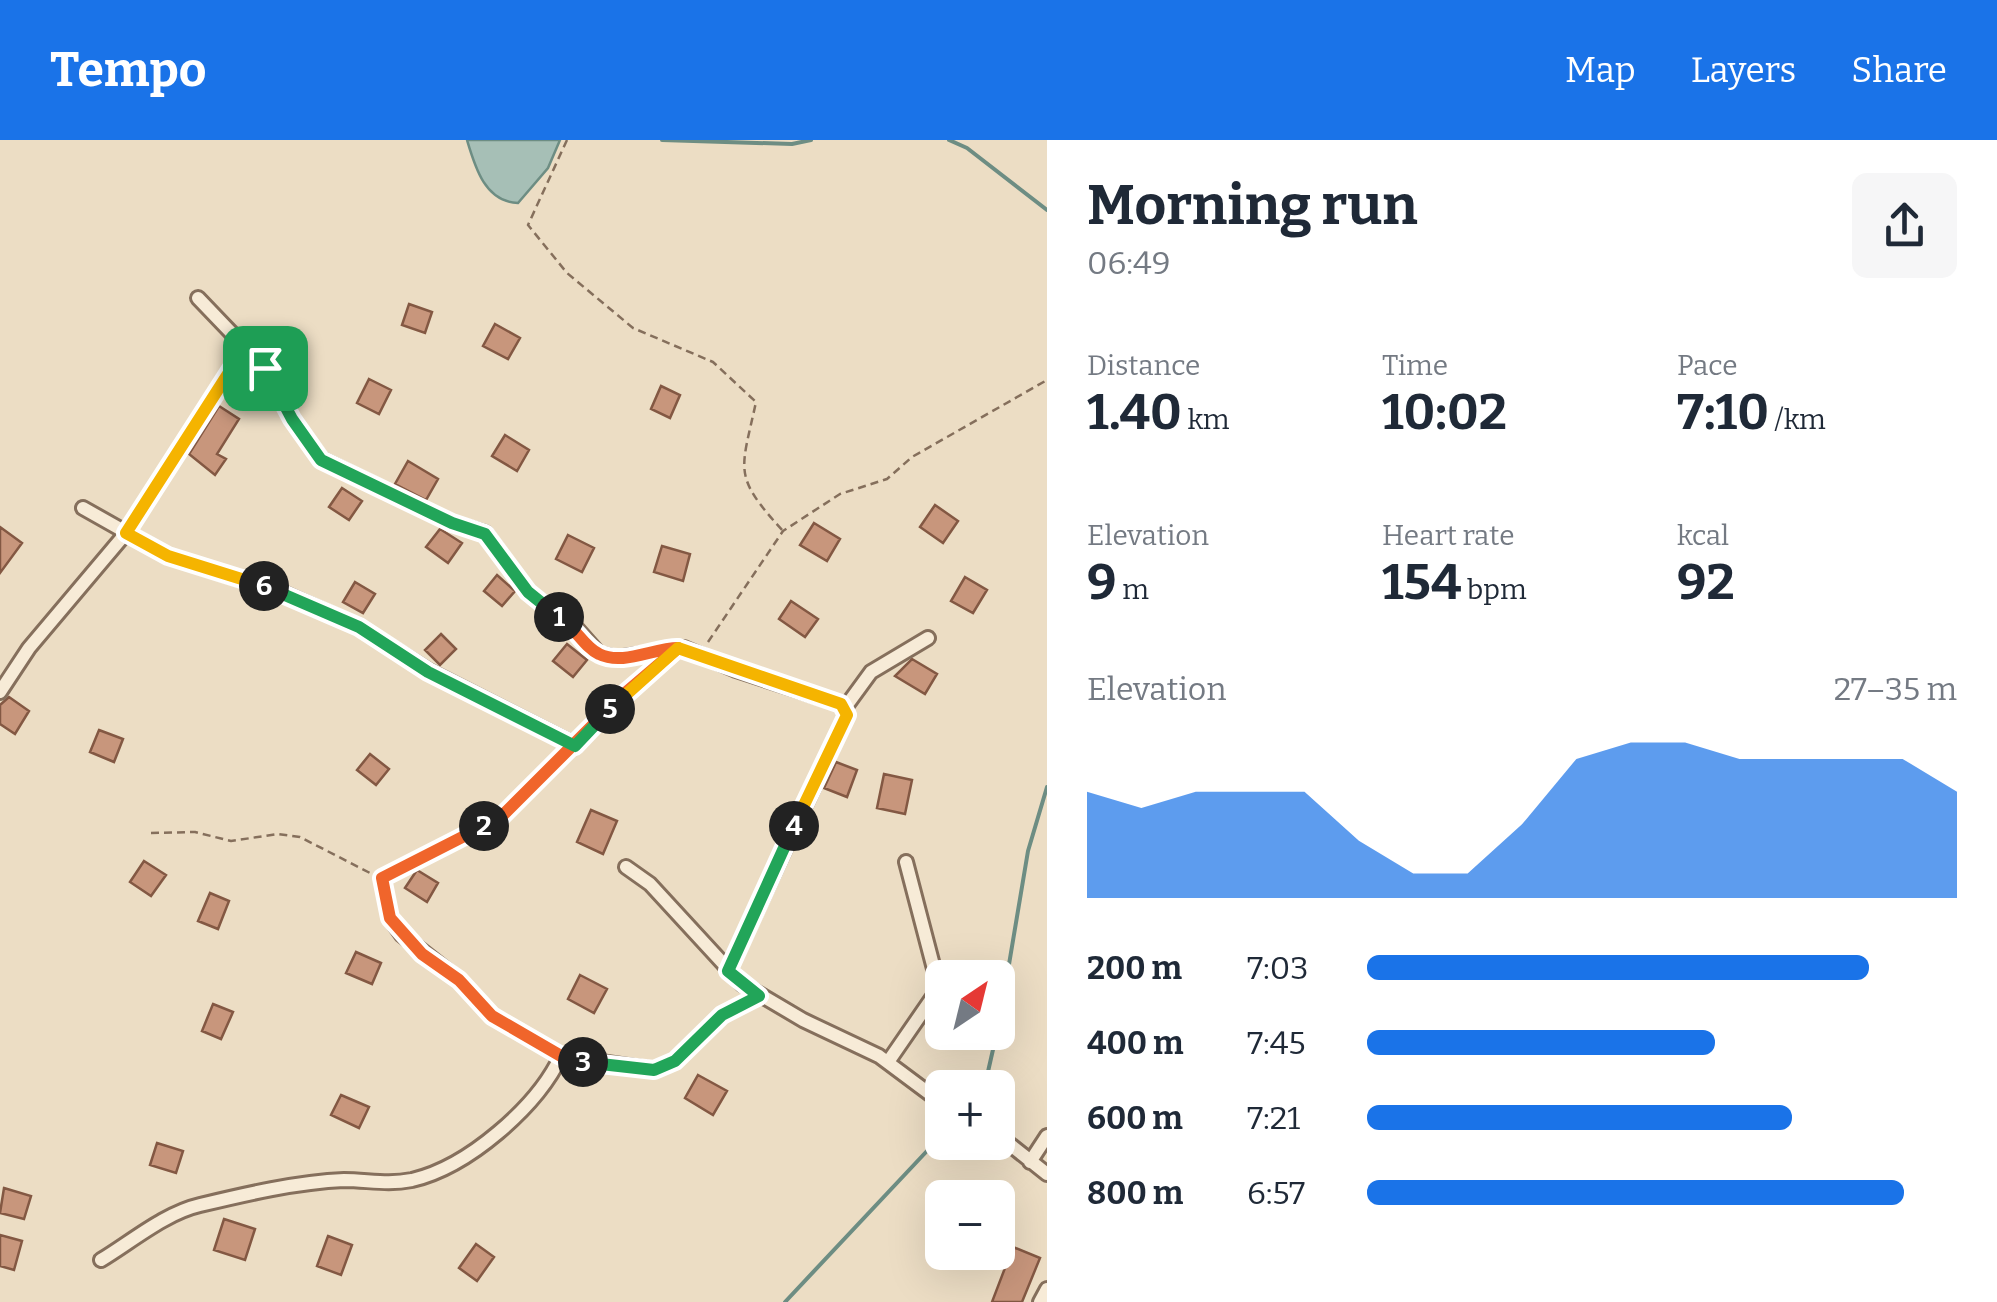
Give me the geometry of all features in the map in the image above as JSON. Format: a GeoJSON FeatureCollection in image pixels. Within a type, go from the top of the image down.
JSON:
{"type":"FeatureCollection","features":[{"type":"Feature","properties":{"kind":"street"},"geometry":{"type":"LineString","coordinates":[[198,298],[265,368],[292,419],[321,460],[452,523],[485,534],[528,592],[577,629],[599,654],[617,658],[678,648],[834,700],[844,708],[847,715],[728,971]]}},
{"type":"Feature","properties":{"kind":"street"},"geometry":{"type":"LineString","coordinates":[[0,692],[28,648],[126,533],[244,349]]}},
{"type":"Feature","properties":{"kind":"street"},"geometry":{"type":"LineString","coordinates":[[83,508],[168,556],[281,592],[359,627],[428,672],[575,746]]}},
{"type":"Feature","properties":{"kind":"street"},"geometry":{"type":"LineString","coordinates":[[844,708],[871,672],[928,638]]}},
{"type":"Feature","properties":{"kind":"street"},"geometry":{"type":"LineString","coordinates":[[888,1062],[939,988],[906,862]]}},
{"type":"Feature","properties":{"kind":"street"},"geometry":{"type":"LineString","coordinates":[[626,867],[650,884],[728,971],[759,996],[888,1062],[925,1090]]}},
{"type":"Feature","properties":{"kind":"street"},"geometry":{"type":"LineString","coordinates":[[382,878],[390,918],[402,936],[459,980],[492,1016],[561,1056],[654,1070],[675,1061],[722,1015],[759,996]]}},
{"type":"Feature","properties":{"kind":"street"},"geometry":{"type":"LineString","coordinates":[[100,1260],[196,1206],[309,1184],[346,1180],[383,1185],[417,1178],[451,1163],[504,1127],[550,1080],[561,1056]]}},
{"type":"Feature","properties":{"kind":"street"},"geometry":{"type":"LineString","coordinates":[[1030,1162],[1047,1136]]}},
{"type":"Feature","properties":{"kind":"street"},"geometry":{"type":"LineString","coordinates":[[1015,1149],[1047,1174]]}},
{"type":"Feature","properties":{"kind":"street"},"geometry":{"type":"LineString","coordinates":[[1040,1302],[1047,1289]]}},
{"type":"Feature","properties":{"kind":"path"},"geometry":{"type":"LineString","coordinates":[[567,140],[528,224],[567,273],[633,328],[712,362],[756,402],[741,472],[752,497],[784,531]]}},
{"type":"Feature","properties":{"kind":"path"},"geometry":{"type":"LineString","coordinates":[[700,656],[784,531],[799,516],[840,494],[888,479],[912,457],[1047,380]]}},
{"type":"Feature","properties":{"kind":"path"},"geometry":{"type":"LineString","coordinates":[[151,832],[195,832],[231,841],[278,834],[300,838],[382,878],[502,816],[678,648]]}},
{"type":"Feature","properties":{"kind":"water"},"geometry":{"type":"Polygon","coordinates":[[[467,140],[560,140],[548,168],[518,203],[497,197],[489,190],[467,140]]]}},
{"type":"Feature","properties":{"kind":"building"},"geometry":{"type":"Polygon","coordinates":[[[409,304],[432,312],[425,333],[402,325],[409,304]]]}},
{"type":"Feature","properties":{"kind":"building"},"geometry":{"type":"Polygon","coordinates":[[[495,324],[520,338],[508,359],[483,346],[495,324]]]}},
{"type":"Feature","properties":{"kind":"building"},"geometry":{"type":"Polygon","coordinates":[[[369,379],[391,390],[379,414],[357,403],[369,379]]]}},
{"type":"Feature","properties":{"kind":"building"},"geometry":{"type":"Polygon","coordinates":[[[661,386],[680,395],[670,418],[651,409],[661,386]]]}},
{"type":"Feature","properties":{"kind":"building"},"geometry":{"type":"Polygon","coordinates":[[[219,406],[239,419],[217,454],[226,459],[215,475],[189,454],[219,406]]]}},
{"type":"Feature","properties":{"kind":"building"},"geometry":{"type":"Polygon","coordinates":[[[505,435],[529,450],[517,471],[492,456],[505,435]]]}},
{"type":"Feature","properties":{"kind":"building"},"geometry":{"type":"Polygon","coordinates":[[[408,461],[438,479],[426,500],[395,484],[408,461]]]}},
{"type":"Feature","properties":{"kind":"building"},"geometry":{"type":"Polygon","coordinates":[[[342,488],[362,501],[349,520],[329,507],[342,488]]]}},
{"type":"Feature","properties":{"kind":"building"},"geometry":{"type":"Polygon","coordinates":[[[935,505],[958,521],[943,543],[920,527],[935,505]]]}},
{"type":"Feature","properties":{"kind":"building"},"geometry":{"type":"Polygon","coordinates":[[[814,523],[840,539],[827,561],[800,545],[814,523]]]}},
{"type":"Feature","properties":{"kind":"building"},"geometry":{"type":"Polygon","coordinates":[[[0,527],[22,543],[0,573],[0,527]]]}},
{"type":"Feature","properties":{"kind":"building"},"geometry":{"type":"Polygon","coordinates":[[[440,529],[462,543],[448,563],[426,547],[440,529]]]}},
{"type":"Feature","properties":{"kind":"building"},"geometry":{"type":"Polygon","coordinates":[[[568,535],[594,548],[582,572],[556,559],[568,535]]]}},
{"type":"Feature","properties":{"kind":"building"},"geometry":{"type":"Polygon","coordinates":[[[662,546],[690,554],[683,581],[654,572],[662,546]]]}},
{"type":"Feature","properties":{"kind":"building"},"geometry":{"type":"Polygon","coordinates":[[[497,575],[515,591],[502,606],[484,591],[497,575]]]}},
{"type":"Feature","properties":{"kind":"building"},"geometry":{"type":"Polygon","coordinates":[[[965,577],[987,590],[973,613],[951,601],[965,577]]]}},
{"type":"Feature","properties":{"kind":"building"},"geometry":{"type":"Polygon","coordinates":[[[355,582],[375,594],[363,613],[343,602],[355,582]]]}},
{"type":"Feature","properties":{"kind":"building"},"geometry":{"type":"Polygon","coordinates":[[[791,601],[818,619],[805,637],[779,619],[791,601]]]}},
{"type":"Feature","properties":{"kind":"building"},"geometry":{"type":"Polygon","coordinates":[[[441,634],[456,649],[440,665],[425,650],[441,634]]]}},
{"type":"Feature","properties":{"kind":"building"},"geometry":{"type":"Polygon","coordinates":[[[567,644],[587,660],[573,677],[553,661],[567,644]]]}},
{"type":"Feature","properties":{"kind":"building"},"geometry":{"type":"Polygon","coordinates":[[[912,659],[937,674],[925,694],[895,676],[912,659]]]}},
{"type":"Feature","properties":{"kind":"building"},"geometry":{"type":"Polygon","coordinates":[[[9,697],[29,711],[15,734],[0,724],[0,705],[9,697]]]}},
{"type":"Feature","properties":{"kind":"building"},"geometry":{"type":"Polygon","coordinates":[[[99,730],[123,739],[114,762],[90,752],[99,730]]]}},
{"type":"Feature","properties":{"kind":"building"},"geometry":{"type":"Polygon","coordinates":[[[370,754],[389,769],[376,785],[357,770],[370,754]]]}},
{"type":"Feature","properties":{"kind":"building"},"geometry":{"type":"Polygon","coordinates":[[[836,762],[857,770],[847,797],[824,788],[836,762]]]}},
{"type":"Feature","properties":{"kind":"building"},"geometry":{"type":"Polygon","coordinates":[[[884,774],[912,780],[905,814],[877,808],[884,774]]]}},
{"type":"Feature","properties":{"kind":"building"},"geometry":{"type":"Polygon","coordinates":[[[591,810],[617,821],[603,854],[577,842],[591,810]]]}},
{"type":"Feature","properties":{"kind":"building"},"geometry":{"type":"Polygon","coordinates":[[[144,861],[166,875],[151,896],[130,882],[144,861]]]}},
{"type":"Feature","properties":{"kind":"building"},"geometry":{"type":"Polygon","coordinates":[[[417,870],[438,883],[427,902],[405,888],[417,870]]]}},
{"type":"Feature","properties":{"kind":"building"},"geometry":{"type":"Polygon","coordinates":[[[210,893],[229,901],[218,929],[198,921],[210,893]]]}},
{"type":"Feature","properties":{"kind":"building"},"geometry":{"type":"Polygon","coordinates":[[[356,952],[381,963],[372,984],[346,973],[356,952]]]}},
{"type":"Feature","properties":{"kind":"building"},"geometry":{"type":"Polygon","coordinates":[[[580,975],[607,989],[594,1013],[568,999],[580,975]]]}},
{"type":"Feature","properties":{"kind":"building"},"geometry":{"type":"Polygon","coordinates":[[[213,1004],[233,1012],[221,1039],[202,1031],[213,1004]]]}},
{"type":"Feature","properties":{"kind":"building"},"geometry":{"type":"Polygon","coordinates":[[[698,1075],[727,1091],[713,1115],[685,1098],[698,1075]]]}},
{"type":"Feature","properties":{"kind":"building"},"geometry":{"type":"Polygon","coordinates":[[[341,1095],[369,1107],[359,1128],[331,1115],[341,1095]]]}},
{"type":"Feature","properties":{"kind":"building"},"geometry":{"type":"Polygon","coordinates":[[[157,1143],[183,1151],[176,1173],[150,1165],[157,1143]]]}},
{"type":"Feature","properties":{"kind":"building"},"geometry":{"type":"Polygon","coordinates":[[[4,1188],[31,1196],[24,1219],[0,1213],[4,1188]]]}},
{"type":"Feature","properties":{"kind":"building"},"geometry":{"type":"Polygon","coordinates":[[[224,1219],[255,1229],[245,1260],[214,1250],[224,1219]]]}},
{"type":"Feature","properties":{"kind":"building"},"geometry":{"type":"Polygon","coordinates":[[[0,1235],[22,1241],[14,1270],[0,1266],[0,1235]]]}},
{"type":"Feature","properties":{"kind":"building"},"geometry":{"type":"Polygon","coordinates":[[[328,1236],[352,1245],[341,1275],[317,1266],[328,1236]]]}},
{"type":"Feature","properties":{"kind":"building"},"geometry":{"type":"Polygon","coordinates":[[[476,1244],[494,1257],[477,1281],[459,1268],[476,1244]]]}},
{"type":"Feature","properties":{"kind":"building"},"geometry":{"type":"Polygon","coordinates":[[[1015,1248],[1040,1258],[1022,1302],[992,1302],[1004,1270],[1015,1270],[1015,1248]]]}},
{"type":"Feature","properties":{"kind":"waterway"},"geometry":{"type":"LineString","coordinates":[[662,140],[792,144],[811,140]]}},
{"type":"Feature","properties":{"kind":"waterway"},"geometry":{"type":"LineString","coordinates":[[949,140],[967,148],[1047,210]]}},
{"type":"Feature","properties":{"kind":"waterway"},"geometry":{"type":"LineString","coordinates":[[1010,960],[1028,851],[1047,787]]}},
{"type":"Feature","properties":{"kind":"waterway"},"geometry":{"type":"LineString","coordinates":[[988,1070],[993,1050]]}},
{"type":"Feature","properties":{"kind":"waterway"},"geometry":{"type":"LineString","coordinates":[[785,1302],[925,1153]]}},
{"type":"Feature","properties":{"kind":"route"},"geometry":{"type":"LineString","coordinates":[[265,368],[244,349],[126,533],[168,556],[281,592],[359,627],[428,672],[575,746],[624,694],[678,648],[841,704],[847,715],[728,971],[759,996],[722,1015],[675,1061],[654,1070],[581,1062],[561,1056],[492,1016],[459,980],[402,936],[390,918],[382,878],[502,816],[575,746],[582,738],[624,694],[678,648],[617,658],[599,654],[585,643],[577,629],[544,608],[528,592],[485,534],[452,523],[321,460],[292,419],[265,368]]}}]}
